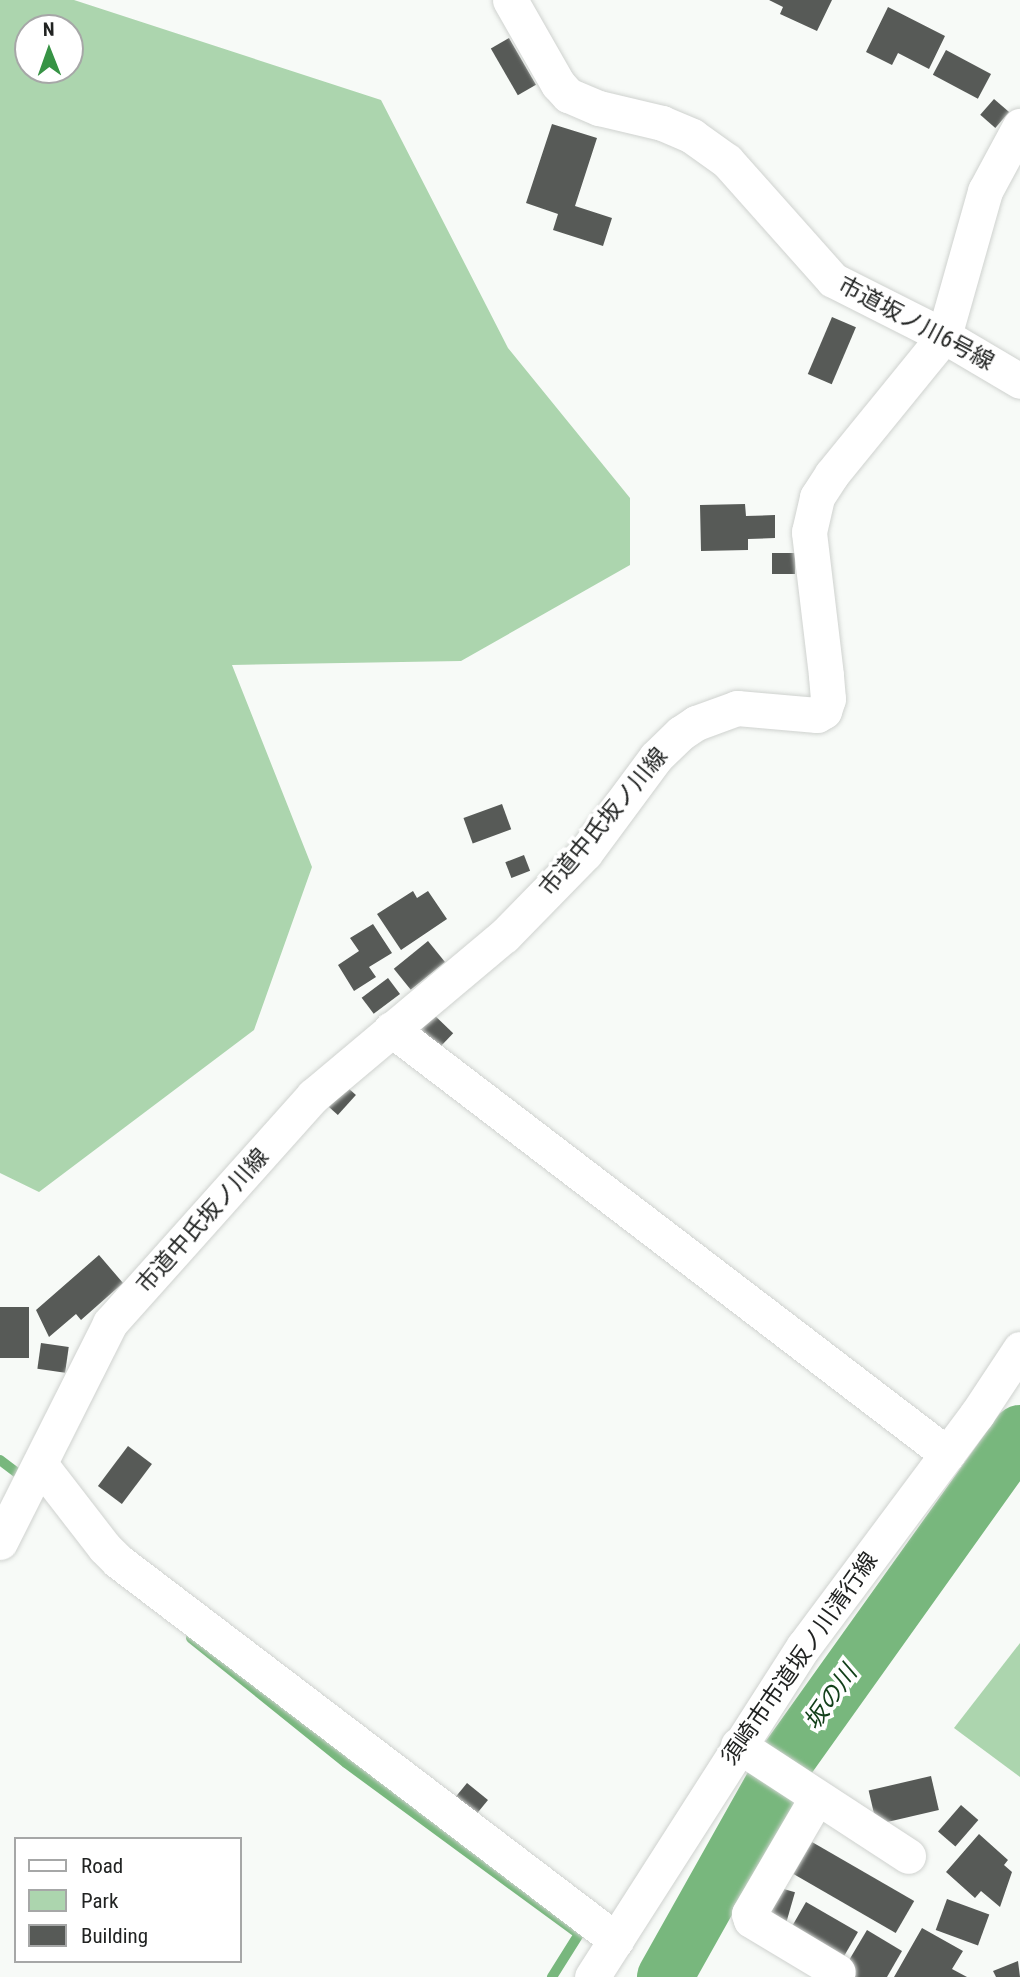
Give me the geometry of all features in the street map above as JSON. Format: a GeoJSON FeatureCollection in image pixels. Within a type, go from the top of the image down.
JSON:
{"type":"FeatureCollection","features":[{"type":"Feature","properties":{"kind":"street","name":"市道坂ノ川6号線"},"geometry":{"type":"LineString","coordinates":[[510,0],[558,84],[568,95],[599,108],[662,123],[692,136],[727,161],[833,280],[944,336],[1020,381]]}},
{"type":"Feature","properties":{"kind":"street","name":"市道中氏坂ノ川線"},"geometry":{"type":"LineString","coordinates":[[0,1542],[110,1322],[313,1096],[476,960],[531,908],[585,853],[656,757],[681,733],[718,713],[737,708],[817,715],[824,710],[827,685],[810,539],[811,515],[822,486],[944,336],[985,191],[1020,126]]}},
{"type":"Feature","properties":{"kind":"street"},"geometry":{"type":"LineString","coordinates":[[391,1029],[947,1454]]}},
{"type":"Feature","properties":{"kind":"street","name":"須崎市市道坂ノ川清行線"},"geometry":{"type":"LineString","coordinates":[[592,1977],[745,1748],[836,1602],[1016,1365]]}},
{"type":"Feature","properties":{"kind":"street"},"geometry":{"type":"LineString","coordinates":[[34,1475],[118,1561],[616,1940]]}},
{"type":"Feature","properties":{"kind":"street"},"geometry":{"type":"LineString","coordinates":[[745,1748],[908,1856]]}},
{"type":"Feature","properties":{"kind":"street"},"geometry":{"type":"LineString","coordinates":[[813,1795],[749,1914],[751,1920],[838,1972]]}},
{"type":"Feature","properties":{"kind":"green space"},"geometry":{"type":"Polygon","coordinates":[[[0,0],[74,0],[381,100],[508,348],[630,498],[630,565],[461,661],[232,665],[312,867],[254,1030],[39,1192],[0,1173],[0,0]]]}},
{"type":"Feature","properties":{"kind":"green space"},"geometry":{"type":"Polygon","coordinates":[[[1020,1643],[1020,1777],[954,1728],[1020,1643]]]}},
{"type":"Feature","properties":{"kind":"building"},"geometry":{"type":"Polygon","coordinates":[[[769,0],[832,0],[817,31],[780,14],[783,7],[769,0]]]}},
{"type":"Feature","properties":{"kind":"building"},"geometry":{"type":"Polygon","coordinates":[[[888,7],[945,36],[929,69],[898,53],[892,65],[866,52],[888,7]]]}},
{"type":"Feature","properties":{"kind":"building"},"geometry":{"type":"Polygon","coordinates":[[[509,38],[536,85],[518,95],[491,48],[509,38]]]}},
{"type":"Feature","properties":{"kind":"building"},"geometry":{"type":"Polygon","coordinates":[[[946,50],[991,74],[978,99],[933,75],[946,50]]]}},
{"type":"Feature","properties":{"kind":"building"},"geometry":{"type":"Polygon","coordinates":[[[994,99],[1009,112],[995,128],[980,115],[994,99]]]}},
{"type":"Feature","properties":{"kind":"building"},"geometry":{"type":"Polygon","coordinates":[[[552,124],[597,138],[575,206],[612,218],[603,246],[553,230],[558,214],[526,203],[552,124]]]}},
{"type":"Feature","properties":{"kind":"building"},"geometry":{"type":"Polygon","coordinates":[[[832,317],[856,327],[832,384],[808,374],[832,317]]]}},
{"type":"Feature","properties":{"kind":"building"},"geometry":{"type":"Polygon","coordinates":[[[745,504],[746,516],[775,515],[775,538],[748,539],[748,550],[701,551],[700,505],[745,504]]]}},
{"type":"Feature","properties":{"kind":"building"},"geometry":{"type":"Polygon","coordinates":[[[772,553],[795,553],[795,574],[772,574],[772,553]]]}},
{"type":"Feature","properties":{"kind":"building"},"geometry":{"type":"Polygon","coordinates":[[[502,804],[511,829],[473,843],[463,818],[502,804]]]}},
{"type":"Feature","properties":{"kind":"building"},"geometry":{"type":"Polygon","coordinates":[[[524,855],[530,871],[511,878],[505,862],[524,855]]]}},
{"type":"Feature","properties":{"kind":"building"},"geometry":{"type":"Polygon","coordinates":[[[413,891],[417,898],[428,891],[447,919],[401,950],[377,914],[413,891]]]}},
{"type":"Feature","properties":{"kind":"building"},"geometry":{"type":"Polygon","coordinates":[[[373,924],[392,953],[369,967],[376,977],[354,991],[338,965],[359,951],[350,938],[373,924]]]}},
{"type":"Feature","properties":{"kind":"building"},"geometry":{"type":"Polygon","coordinates":[[[428,941],[445,962],[411,990],[394,969],[428,941]]]}},
{"type":"Feature","properties":{"kind":"building"},"geometry":{"type":"Polygon","coordinates":[[[388,978],[400,994],[374,1014],[362,998],[388,978]]]}},
{"type":"Feature","properties":{"kind":"building"},"geometry":{"type":"Polygon","coordinates":[[[428,1009],[453,1033],[438,1049],[413,1025],[428,1009]]]}},
{"type":"Feature","properties":{"kind":"building"},"geometry":{"type":"Polygon","coordinates":[[[347,1087],[356,1095],[338,1115],[329,1107],[347,1087]]]}},
{"type":"Feature","properties":{"kind":"building"},"geometry":{"type":"Polygon","coordinates":[[[99,1255],[123,1283],[81,1320],[76,1314],[49,1337],[36,1310],[99,1255]]]}},
{"type":"Feature","properties":{"kind":"building"},"geometry":{"type":"Polygon","coordinates":[[[0,1307],[29,1307],[29,1358],[0,1358],[0,1307]]]}},
{"type":"Feature","properties":{"kind":"building"},"geometry":{"type":"Polygon","coordinates":[[[41,1343],[69,1347],[65,1373],[37,1369],[41,1343]]]}},
{"type":"Feature","properties":{"kind":"building"},"geometry":{"type":"Polygon","coordinates":[[[128,1446],[152,1464],[122,1504],[98,1486],[128,1446]]]}},
{"type":"Feature","properties":{"kind":"building"},"geometry":{"type":"Polygon","coordinates":[[[931,1776],[939,1810],[877,1824],[869,1790],[931,1776]]]}},
{"type":"Feature","properties":{"kind":"building"},"geometry":{"type":"Polygon","coordinates":[[[467,1783],[488,1800],[474,1818],[453,1801],[467,1783]]]}},
{"type":"Feature","properties":{"kind":"building"},"geometry":{"type":"Polygon","coordinates":[[[961,1805],[978,1820],[955,1847],[938,1831],[961,1805]]]}},
{"type":"Feature","properties":{"kind":"building"},"geometry":{"type":"Polygon","coordinates":[[[979,1834],[1008,1860],[1004,1865],[1012,1872],[1000,1907],[981,1891],[975,1898],[946,1872],[979,1834]]]}},
{"type":"Feature","properties":{"kind":"building"},"geometry":{"type":"Polygon","coordinates":[[[812,1842],[914,1901],[896,1933],[794,1874],[812,1842]]]}},
{"type":"Feature","properties":{"kind":"building"},"geometry":{"type":"Polygon","coordinates":[[[770,1885],[795,1892],[785,1926],[760,1919],[770,1885]]]}},
{"type":"Feature","properties":{"kind":"building"},"geometry":{"type":"Polygon","coordinates":[[[947,1899],[989,1914],[978,1945],[936,1930],[947,1899]]]}},
{"type":"Feature","properties":{"kind":"building"},"geometry":{"type":"Polygon","coordinates":[[[806,1902],[858,1932],[840,1963],[788,1933],[806,1902]]]}},
{"type":"Feature","properties":{"kind":"building"},"geometry":{"type":"Polygon","coordinates":[[[922,1928],[963,1951],[952,1969],[967,1977],[894,1977],[922,1928]]]}},
{"type":"Feature","properties":{"kind":"building"},"geometry":{"type":"Polygon","coordinates":[[[867,1930],[902,1951],[887,1977],[839,1977],[867,1930]]]}},
{"type":"Feature","properties":{"kind":"building"},"geometry":{"type":"Polygon","coordinates":[[[1018,1961],[1020,1977],[996,1977],[993,1971],[1018,1961]]]}},
{"type":"Feature","properties":{"kind":"waterway","name":"坂の川"},"geometry":{"type":"LineString","coordinates":[[665,1977],[786,1761],[1020,1433]]}},
{"type":"Feature","properties":{"kind":"waterway"},"geometry":{"type":"LineString","coordinates":[[0,1460],[25,1479]]}},
{"type":"Feature","properties":{"kind":"waterway"},"geometry":{"type":"LineString","coordinates":[[191,1638],[346,1763],[579,1934],[552,1977]]}}]}
